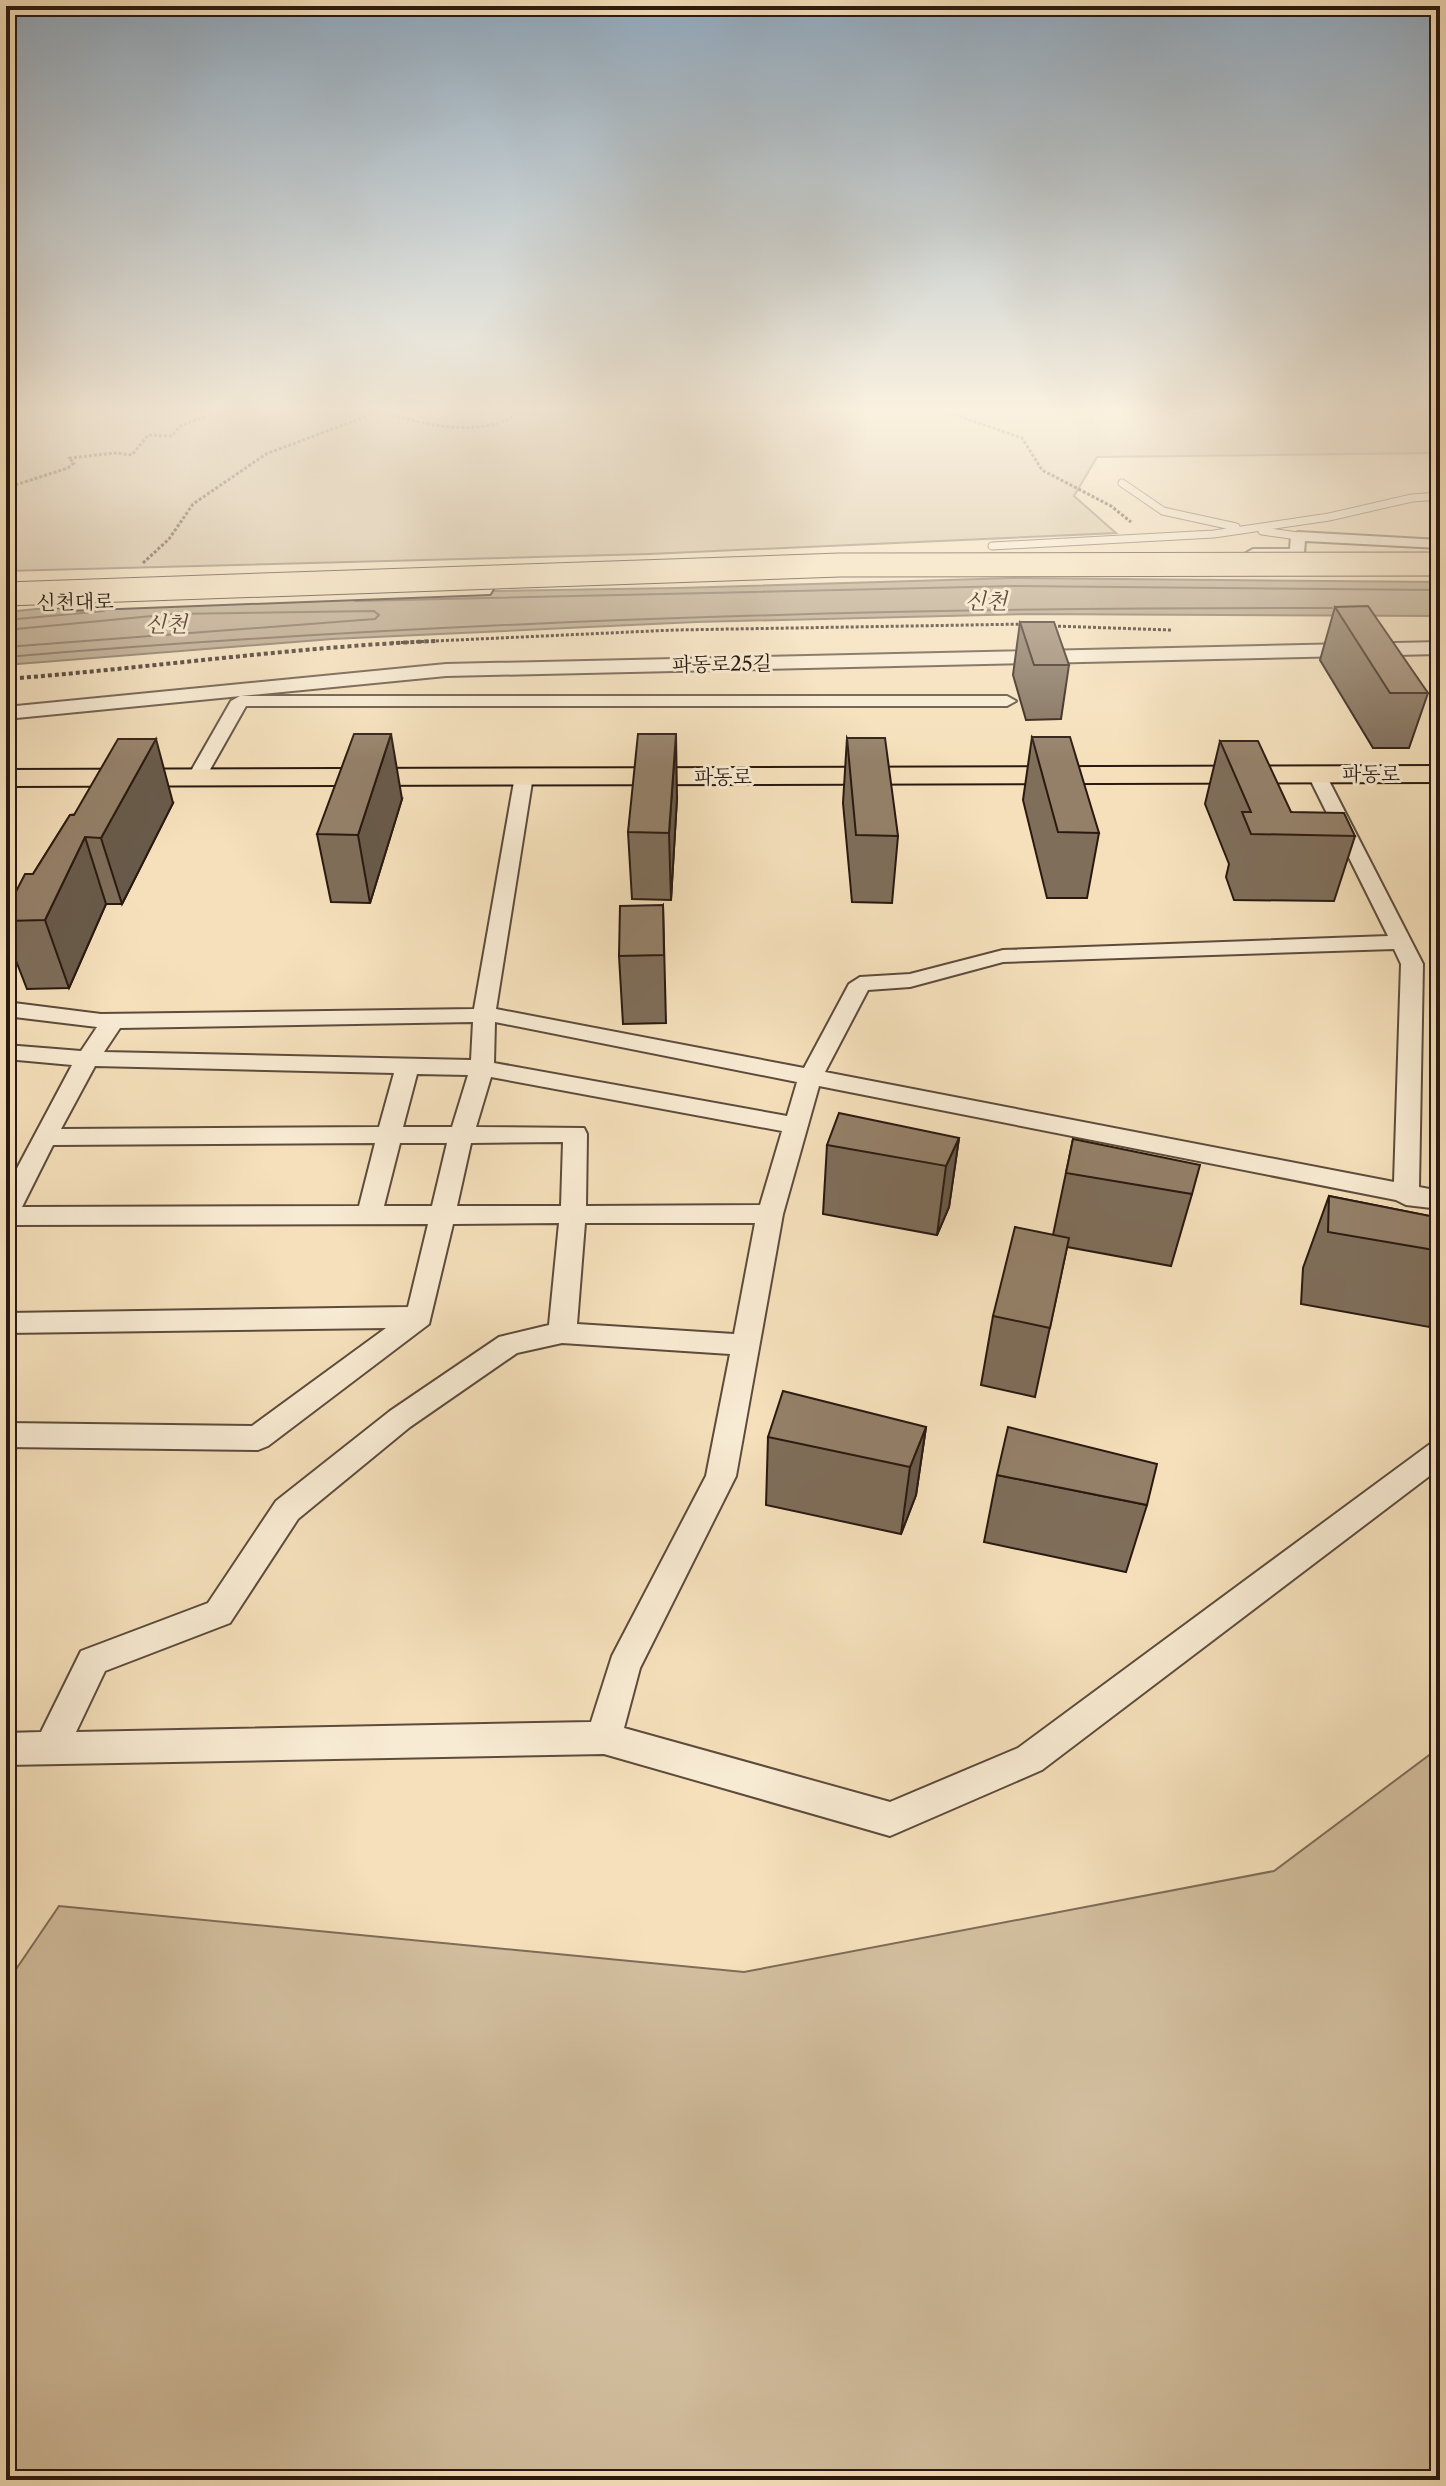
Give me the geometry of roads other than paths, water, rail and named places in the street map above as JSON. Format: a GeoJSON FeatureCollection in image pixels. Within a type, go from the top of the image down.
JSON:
{"type":"FeatureCollection","features":[{"type":"Feature","properties":{"kind":"highway","name":"신천대로"},"geometry":{"type":"LineString","coordinates":[[6,594],[174,592],[639,570],[908,563],[1440,564]]}},
{"type":"Feature","properties":{"kind":"highway","name":"신천대로"},"geometry":{"type":"LineString","coordinates":[[6,603],[194,599],[709,577],[1440,574]]}},
{"type":"Feature","properties":{"kind":"main road","name":"파동로"},"geometry":{"type":"LineString","coordinates":[[6,778],[1440,774]]}},
{"type":"Feature","properties":{"kind":"street"},"geometry":{"type":"LineString","coordinates":[[6,594],[46,589],[113,590],[640,567],[1032,556],[1297,553],[1298,536],[1440,544]]}},
{"type":"Feature","properties":{"kind":"street","name":"파동로25길"},"geometry":{"type":"LineString","coordinates":[[6,713],[244,695],[446,670],[1440,648]]}},
{"type":"Feature","properties":{"kind":"street"},"geometry":{"type":"LineString","coordinates":[[196,778],[244,695],[1007,701]]}},
{"type":"Feature","properties":{"kind":"street"},"geometry":{"type":"LineString","coordinates":[[1316,773],[1412,964],[1406,1196]]}},
{"type":"Feature","properties":{"kind":"street"},"geometry":{"type":"LineString","coordinates":[[6,1435],[258,1438],[419,1317],[461,1135],[482,1068],[484,1015],[524,776]]}},
{"type":"Feature","properties":{"kind":"street"},"geometry":{"type":"LineString","coordinates":[[604,1738],[624,1666],[721,1476],[770,1214],[810,1078],[860,984],[910,980],[1003,956],[1401,942]]}},
{"type":"Feature","properties":{"kind":"street"},"geometry":{"type":"LineString","coordinates":[[6,1009],[113,1021],[484,1015],[1406,1196],[1440,1200]]}},
{"type":"Feature","properties":{"kind":"street"},"geometry":{"type":"LineString","coordinates":[[113,1021],[88,1058],[6,1215],[770,1214]]}},
{"type":"Feature","properties":{"kind":"street"},"geometry":{"type":"LineString","coordinates":[[6,1052],[88,1058],[482,1068],[796,1126]]}},
{"type":"Feature","properties":{"kind":"street"},"geometry":{"type":"LineString","coordinates":[[369,1215],[407,1066]]}},
{"type":"Feature","properties":{"kind":"street"},"geometry":{"type":"LineString","coordinates":[[45,1137],[575,1134],[573,1215],[562,1333]]}},
{"type":"Feature","properties":{"kind":"street"},"geometry":{"type":"LineString","coordinates":[[6,1323],[419,1317]]}},
{"type":"Feature","properties":{"kind":"street"},"geometry":{"type":"LineString","coordinates":[[50,1750],[93,1661],[219,1613],[287,1510],[400,1419],[509,1344],[562,1333],[745,1345]]}},
{"type":"Feature","properties":{"kind":"street"},"geometry":{"type":"LineString","coordinates":[[6,1749],[604,1738],[890,1819],[1030,1759],[1440,1452]]}},
{"type":"Feature","properties":{"kind":"lane"},"geometry":{"type":"LineString","coordinates":[[1247,529],[1298,536]]}},
{"type":"Feature","properties":{"kind":"lane"},"geometry":{"type":"LineString","coordinates":[[992,546],[1247,529]]}},
{"type":"Feature","properties":{"kind":"water","name":"신천"},"geometry":{"type":"Polygon","coordinates":[[[1013,578],[1440,582],[1440,616],[1024,614],[696,622],[332,639],[6,665],[6,612],[172,596],[678,588],[1013,578]]]}}]}
